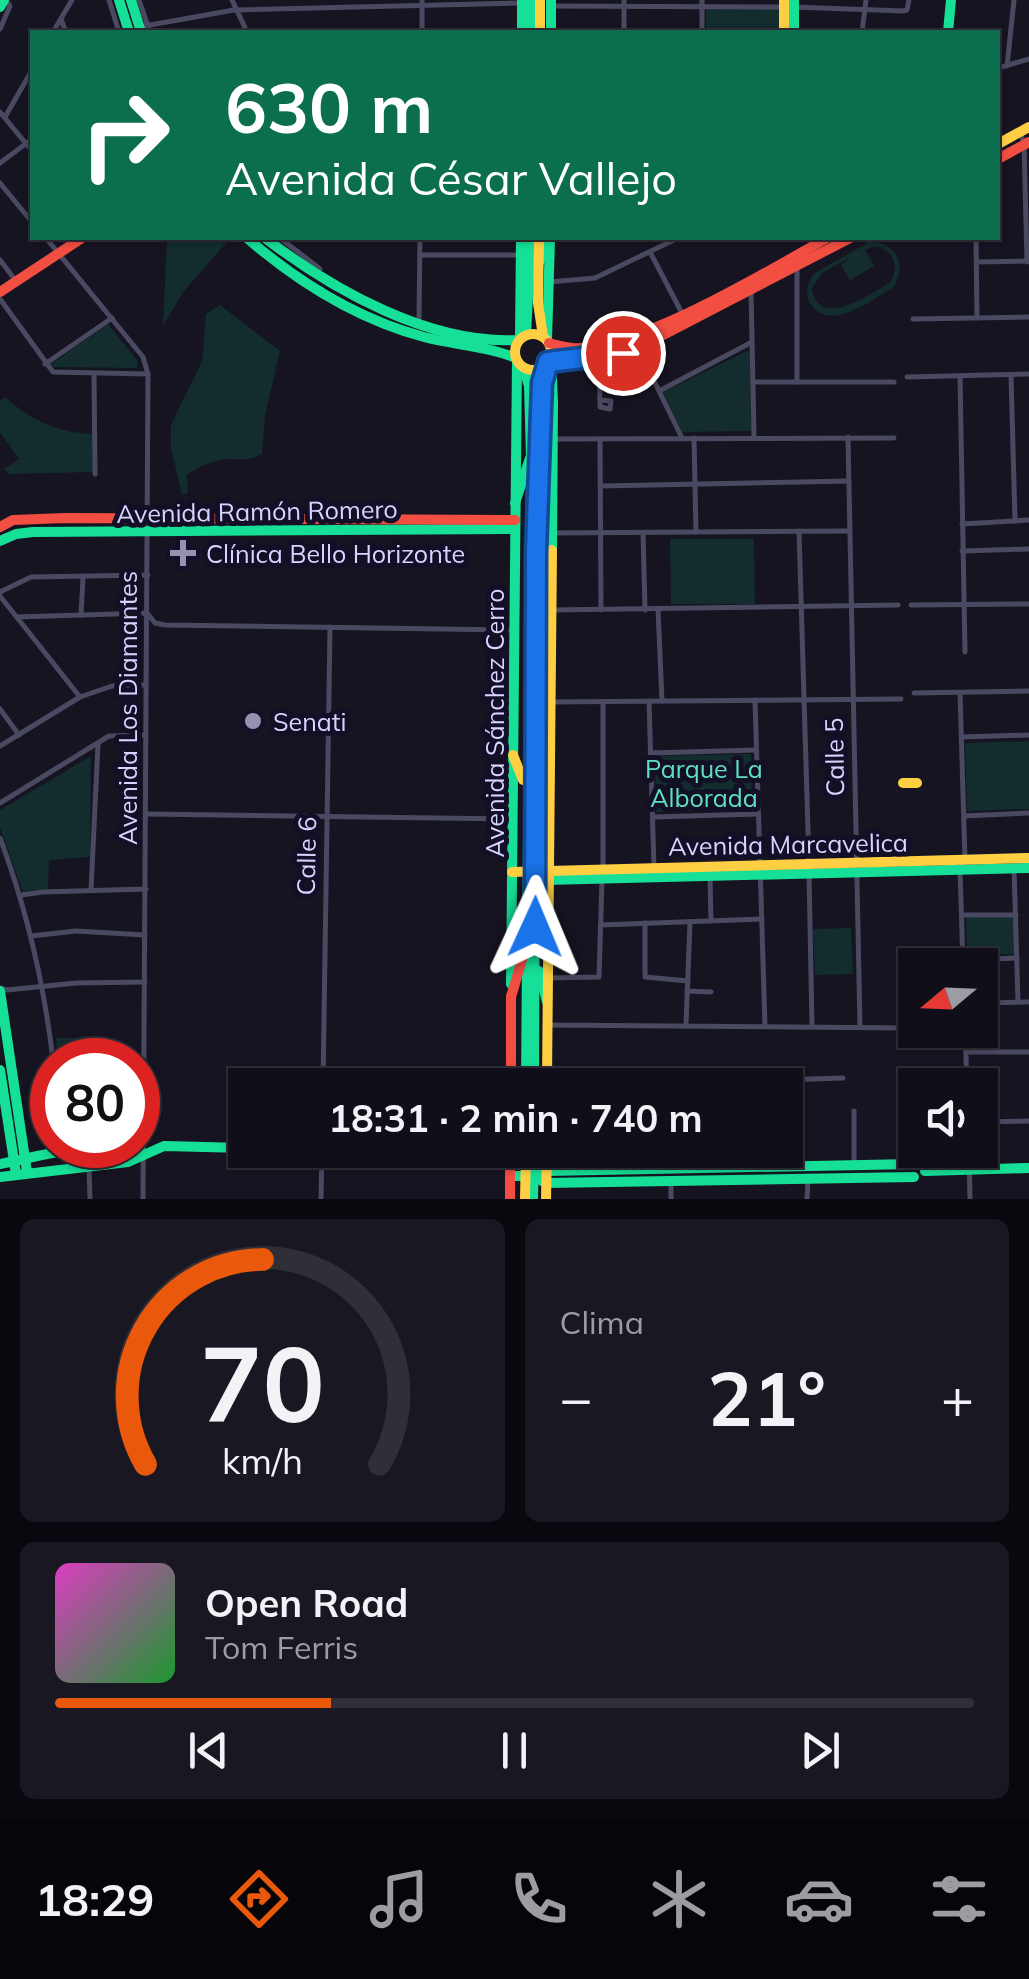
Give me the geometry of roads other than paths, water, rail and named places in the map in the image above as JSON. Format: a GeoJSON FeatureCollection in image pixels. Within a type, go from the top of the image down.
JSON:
{"type":"FeatureCollection","features":[{"type":"Feature","properties":{"kind":"main road"},"geometry":{"type":"LineString","coordinates":[[0,7],[5,0]]}},
{"type":"Feature","properties":{"kind":"main road"},"geometry":{"type":"LineString","coordinates":[[120,0],[141,30]]}},
{"type":"Feature","properties":{"kind":"main road"},"geometry":{"type":"LineString","coordinates":[[131,0],[141,30]]}},
{"type":"Feature","properties":{"kind":"main road"},"geometry":{"type":"LineString","coordinates":[[540,0],[540,30]]}},
{"type":"Feature","properties":{"kind":"main road"},"geometry":{"type":"LineString","coordinates":[[948,30],[951,0]]}},
{"type":"Feature","properties":{"kind":"main road"},"geometry":{"type":"LineString","coordinates":[[522,30],[526,1]]}},
{"type":"Feature","properties":{"kind":"main road"},"geometry":{"type":"LineString","coordinates":[[526,1],[532,30]]}},
{"type":"Feature","properties":{"kind":"main road"},"geometry":{"type":"LineString","coordinates":[[551,30],[552,3]]}},
{"type":"Feature","properties":{"kind":"main road"},"geometry":{"type":"LineString","coordinates":[[784,30],[789,4]]}},
{"type":"Feature","properties":{"kind":"main road"},"geometry":{"type":"LineString","coordinates":[[789,4],[794,30]]}},
{"type":"Feature","properties":{"kind":"main road"},"geometry":{"type":"LineString","coordinates":[[1000,143],[1024,130]]}},
{"type":"Feature","properties":{"kind":"main road"},"geometry":{"type":"LineString","coordinates":[[1000,158],[1027,143]]}},
{"type":"Feature","properties":{"kind":"main road"},"geometry":{"type":"LineString","coordinates":[[0,296],[57,250],[78,240]]}},
{"type":"Feature","properties":{"kind":"main road"},"geometry":{"type":"LineString","coordinates":[[250,240],[336,304],[390,327],[464,340],[547,340],[561,348],[605,344],[686,319],[846,240]]}},
{"type":"Feature","properties":{"kind":"main road"},"geometry":{"type":"LineString","coordinates":[[268,240],[372,307],[536,370],[547,364],[599,358],[638,348],[821,240]]}},
{"type":"Feature","properties":{"kind":"main road"},"geometry":{"type":"LineString","coordinates":[[521,240],[522,338]]}},
{"type":"Feature","properties":{"kind":"main road"},"geometry":{"type":"LineString","coordinates":[[519,362],[515,348],[529,323],[531,240]]}},
{"type":"Feature","properties":{"kind":"main road"},"geometry":{"type":"LineString","coordinates":[[538,240],[538,303],[551,351],[547,364]]}},
{"type":"Feature","properties":{"kind":"main road"},"geometry":{"type":"LineString","coordinates":[[538,265],[549,240]]}},
{"type":"Feature","properties":{"kind":"main road"},"geometry":{"type":"LineString","coordinates":[[547,340],[550,240]]}},
{"type":"Feature","properties":{"kind":"main road"},"geometry":{"type":"LineString","coordinates":[[521,269],[531,283]]}},
{"type":"Feature","properties":{"kind":"main road"},"geometry":{"type":"LineString","coordinates":[[309,287],[317,272]]}},
{"type":"Feature","properties":{"kind":"main road","name":"Avenida Sánchez Cerro"},"geometry":{"type":"LineString","coordinates":[[519,362],[529,386],[528,799],[540,874]]}},
{"type":"Feature","properties":{"kind":"main road","name":"Avenida Sánchez Cerro"},"geometry":{"type":"LineString","coordinates":[[511,1068],[519,362]]}},
{"type":"Feature","properties":{"kind":"main road","name":"Avenida Sánchez Cerro"},"geometry":{"type":"LineString","coordinates":[[527,1068],[531,949],[540,874],[549,716],[553,439],[552,381],[547,364]]}},
{"type":"Feature","properties":{"kind":"main road","name":"Avenida Sánchez Cerro"},"geometry":{"type":"LineString","coordinates":[[546,1068],[547,978],[536,754],[536,552],[540,404],[547,364]]}},
{"type":"Feature","properties":{"kind":"main road"},"geometry":{"type":"LineString","coordinates":[[515,504],[520,478],[531,456]]}},
{"type":"Feature","properties":{"kind":"main road","name":"Avenida Ramón Romero"},"geometry":{"type":"LineString","coordinates":[[0,527],[13,520],[32,518],[253,525]]}},
{"type":"Feature","properties":{"kind":"main road","name":"Avenida Ramón Romero"},"geometry":{"type":"LineString","coordinates":[[0,540],[33,532],[148,533],[253,525],[515,525]]}},
{"type":"Feature","properties":{"kind":"main road"},"geometry":{"type":"LineString","coordinates":[[536,552],[550,605]]}},
{"type":"Feature","properties":{"kind":"main road"},"geometry":{"type":"LineString","coordinates":[[536,754],[549,716]]}},
{"type":"Feature","properties":{"kind":"main road"},"geometry":{"type":"LineString","coordinates":[[513,756],[528,799]]}},
{"type":"Feature","properties":{"kind":"main road"},"geometry":{"type":"LineString","coordinates":[[904,783],[917,783]]}},
{"type":"Feature","properties":{"kind":"main road","name":"Avenida Marcavelica"},"geometry":{"type":"LineString","coordinates":[[512,872],[603,875],[963,865],[1029,858]]}},
{"type":"Feature","properties":{"kind":"main road","name":"Avenida Marcavelica"},"geometry":{"type":"LineString","coordinates":[[963,865],[1029,868]]}},
{"type":"Feature","properties":{"kind":"main road","name":"Avenida Marcavelica"},"geometry":{"type":"LineString","coordinates":[[603,875],[654,868],[710,877],[761,870]]}},
{"type":"Feature","properties":{"kind":"main road"},"geometry":{"type":"LineString","coordinates":[[511,997],[531,949]]}},
{"type":"Feature","properties":{"kind":"main road"},"geometry":{"type":"LineString","coordinates":[[531,949],[547,1002]]}},
{"type":"Feature","properties":{"kind":"main road","name":"Avenida Sánchez Cerro"},"geometry":{"type":"LineString","coordinates":[[531,949],[534,1068]]}},
{"type":"Feature","properties":{"kind":"main road"},"geometry":{"type":"LineString","coordinates":[[2,992],[21,1167]]}},
{"type":"Feature","properties":{"kind":"main road"},"geometry":{"type":"LineString","coordinates":[[0,1070],[4,1116],[21,1167]]}},
{"type":"Feature","properties":{"kind":"main road"},"geometry":{"type":"LineString","coordinates":[[160,1147],[228,1148]]}},
{"type":"Feature","properties":{"kind":"main road"},"geometry":{"type":"LineString","coordinates":[[0,1164],[30,1167]]}},
{"type":"Feature","properties":{"kind":"main road"},"geometry":{"type":"LineString","coordinates":[[0,1177],[30,1165]]}},
{"type":"Feature","properties":{"kind":"main road"},"geometry":{"type":"LineString","coordinates":[[510,1176],[738,1174],[854,1166],[888,1171]]}},
{"type":"Feature","properties":{"kind":"main road"},"geometry":{"type":"LineString","coordinates":[[510,1168],[510,1199]]}},
{"type":"Feature","properties":{"kind":"main road"},"geometry":{"type":"LineString","coordinates":[[529,1168],[533,1199]]}},
{"type":"Feature","properties":{"kind":"main road"},"geometry":{"type":"LineString","coordinates":[[525,1199],[531,1168]]}},
{"type":"Feature","properties":{"kind":"main road"},"geometry":{"type":"LineString","coordinates":[[546,1168],[546,1199]]}},
{"type":"Feature","properties":{"kind":"main road"},"geometry":{"type":"LineString","coordinates":[[580,1176],[670,1181],[713,1168],[738,1174],[808,1179],[914,1171]]}},
{"type":"Feature","properties":{"kind":"main road"},"geometry":{"type":"LineString","coordinates":[[925,1170],[1029,1168]]}},
{"type":"Feature","properties":{"kind":"street"},"geometry":{"type":"LineString","coordinates":[[0,30],[10,6],[5,0]]}},
{"type":"Feature","properties":{"kind":"street"},"geometry":{"type":"LineString","coordinates":[[55,30],[72,0]]}},
{"type":"Feature","properties":{"kind":"street"},"geometry":{"type":"LineString","coordinates":[[109,0],[118,30]]}},
{"type":"Feature","properties":{"kind":"street"},"geometry":{"type":"LineString","coordinates":[[140,0],[141,30],[234,10],[526,1]]}},
{"type":"Feature","properties":{"kind":"street"},"geometry":{"type":"LineString","coordinates":[[232,0],[246,30]]}},
{"type":"Feature","properties":{"kind":"street"},"geometry":{"type":"LineString","coordinates":[[320,0],[320,9]]}},
{"type":"Feature","properties":{"kind":"street"},"geometry":{"type":"LineString","coordinates":[[552,3],[865,4],[907,10],[909,0]]}},
{"type":"Feature","properties":{"kind":"street"},"geometry":{"type":"LineString","coordinates":[[1007,66],[1014,0]]}},
{"type":"Feature","properties":{"kind":"street"},"geometry":{"type":"LineString","coordinates":[[422,2],[422,30]]}},
{"type":"Feature","properties":{"kind":"street"},"geometry":{"type":"LineString","coordinates":[[624,3],[624,30]]}},
{"type":"Feature","properties":{"kind":"street"},"geometry":{"type":"LineString","coordinates":[[702,3],[702,30]]}},
{"type":"Feature","properties":{"kind":"street"},"geometry":{"type":"LineString","coordinates":[[862,30],[865,4]]}},
{"type":"Feature","properties":{"kind":"street"},"geometry":{"type":"LineString","coordinates":[[61,19],[65,30]]}},
{"type":"Feature","properties":{"kind":"street"},"geometry":{"type":"LineString","coordinates":[[1000,68],[1029,59]]}},
{"type":"Feature","properties":{"kind":"street"},"geometry":{"type":"LineString","coordinates":[[0,163],[30,141],[2,114],[30,73]]}},
{"type":"Feature","properties":{"kind":"street"},"geometry":{"type":"LineString","coordinates":[[976,262],[1028,262],[1024,130]]}},
{"type":"Feature","properties":{"kind":"street"},"geometry":{"type":"LineString","coordinates":[[0,184],[30,220]]}},
{"type":"Feature","properties":{"kind":"street"},"geometry":{"type":"LineString","coordinates":[[0,296],[53,372],[148,374],[143,358],[48,240]]}},
{"type":"Feature","properties":{"kind":"street"},"geometry":{"type":"LineString","coordinates":[[282,240],[317,272]]}},
{"type":"Feature","properties":{"kind":"street"},"geometry":{"type":"LineString","coordinates":[[419,324],[420,240]]}},
{"type":"Feature","properties":{"kind":"street"},"geometry":{"type":"LineString","coordinates":[[549,282],[595,278],[674,240]]}},
{"type":"Feature","properties":{"kind":"street"},"geometry":{"type":"LineString","coordinates":[[976,240],[977,318]]}},
{"type":"Feature","properties":{"kind":"street"},"geometry":{"type":"LineString","coordinates":[[650,252],[686,319]]}},
{"type":"Feature","properties":{"kind":"street"},"geometry":{"type":"LineString","coordinates":[[420,254],[521,255]]}},
{"type":"Feature","properties":{"kind":"street"},"geometry":{"type":"LineString","coordinates":[[0,260],[16,281]]}},
{"type":"Feature","properties":{"kind":"street"},"geometry":{"type":"LineString","coordinates":[[796,266],[797,382]]}},
{"type":"Feature","properties":{"kind":"street"},"geometry":{"type":"LineString","coordinates":[[751,290],[754,438]]}},
{"type":"Feature","properties":{"kind":"street"},"geometry":{"type":"LineString","coordinates":[[912,320],[1029,317]]}},
{"type":"Feature","properties":{"kind":"street"},"geometry":{"type":"LineString","coordinates":[[45,364],[112,318]]}},
{"type":"Feature","properties":{"kind":"street"},"geometry":{"type":"LineString","coordinates":[[659,392],[752,342]]}},
{"type":"Feature","properties":{"kind":"street"},"geometry":{"type":"LineString","coordinates":[[638,348],[682,438]]}},
{"type":"Feature","properties":{"kind":"street"},"geometry":{"type":"LineString","coordinates":[[599,358],[600,400]]}},
{"type":"Feature","properties":{"kind":"street"},"geometry":{"type":"LineString","coordinates":[[94,374],[96,474]]}},
{"type":"Feature","properties":{"kind":"street","name":"Avenida Los Diamantes"},"geometry":{"type":"LineString","coordinates":[[144,1038],[148,374]]}},
{"type":"Feature","properties":{"kind":"street"},"geometry":{"type":"LineString","coordinates":[[907,377],[1029,374]]}},
{"type":"Feature","properties":{"kind":"street"},"geometry":{"type":"LineString","coordinates":[[1011,375],[1015,521]]}},
{"type":"Feature","properties":{"kind":"street"},"geometry":{"type":"LineString","coordinates":[[960,376],[965,652]]}},
{"type":"Feature","properties":{"kind":"street"},"geometry":{"type":"LineString","coordinates":[[753,382],[894,382]]}},
{"type":"Feature","properties":{"kind":"street","name":"Calle 5"},"geometry":{"type":"LineString","coordinates":[[848,436],[860,1027]]}},
{"type":"Feature","properties":{"kind":"street"},"geometry":{"type":"LineString","coordinates":[[694,438],[696,532]]}},
{"type":"Feature","properties":{"kind":"street"},"geometry":{"type":"LineString","coordinates":[[553,439],[894,438]]}},
{"type":"Feature","properties":{"kind":"street"},"geometry":{"type":"LineString","coordinates":[[600,439],[601,610]]}},
{"type":"Feature","properties":{"kind":"street"},"geometry":{"type":"LineString","coordinates":[[600,486],[849,481]]}},
{"type":"Feature","properties":{"kind":"street"},"geometry":{"type":"LineString","coordinates":[[962,524],[1029,520]]}},
{"type":"Feature","properties":{"kind":"street"},"geometry":{"type":"LineString","coordinates":[[552,533],[849,531]]}},
{"type":"Feature","properties":{"kind":"street"},"geometry":{"type":"LineString","coordinates":[[799,532],[812,1026]]}},
{"type":"Feature","properties":{"kind":"street"},"geometry":{"type":"LineString","coordinates":[[643,533],[644,610]]}},
{"type":"Feature","properties":{"kind":"street"},"geometry":{"type":"LineString","coordinates":[[962,550],[1029,549]]}},
{"type":"Feature","properties":{"kind":"street"},"geometry":{"type":"LineString","coordinates":[[80,698],[0,594],[31,577],[148,575]]}},
{"type":"Feature","properties":{"kind":"street"},"geometry":{"type":"LineString","coordinates":[[82,615],[83,577]]}},
{"type":"Feature","properties":{"kind":"street"},"geometry":{"type":"LineString","coordinates":[[912,605],[1029,604]]}},
{"type":"Feature","properties":{"kind":"street"},"geometry":{"type":"LineString","coordinates":[[550,605],[644,610],[898,605]]}},
{"type":"Feature","properties":{"kind":"street"},"geometry":{"type":"LineString","coordinates":[[658,609],[662,701]]}},
{"type":"Feature","properties":{"kind":"street"},"geometry":{"type":"LineString","coordinates":[[16,617],[147,613],[155,623],[165,624],[514,630]]}},
{"type":"Feature","properties":{"kind":"street","name":"Calle 6"},"geometry":{"type":"LineString","coordinates":[[323,1068],[330,627]]}},
{"type":"Feature","properties":{"kind":"street"},"geometry":{"type":"LineString","coordinates":[[0,746],[80,698],[112,686],[146,685]]}},
{"type":"Feature","properties":{"kind":"street"},"geometry":{"type":"LineString","coordinates":[[914,693],[1029,691]]}},
{"type":"Feature","properties":{"kind":"street"},"geometry":{"type":"LineString","coordinates":[[960,692],[963,948]]}},
{"type":"Feature","properties":{"kind":"street"},"geometry":{"type":"LineString","coordinates":[[549,702],[901,699]]}},
{"type":"Feature","properties":{"kind":"street"},"geometry":{"type":"LineString","coordinates":[[754,700],[765,1026]]}},
{"type":"Feature","properties":{"kind":"street"},"geometry":{"type":"LineString","coordinates":[[649,701],[654,868]]}},
{"type":"Feature","properties":{"kind":"street"},"geometry":{"type":"LineString","coordinates":[[547,978],[599,977],[602,702]]}},
{"type":"Feature","properties":{"kind":"street"},"geometry":{"type":"LineString","coordinates":[[0,709],[19,735]]}},
{"type":"Feature","properties":{"kind":"street"},"geometry":{"type":"LineString","coordinates":[[0,802],[98,742],[118,735],[145,736]]}},
{"type":"Feature","properties":{"kind":"street"},"geometry":{"type":"LineString","coordinates":[[961,737],[1029,736]]}},
{"type":"Feature","properties":{"kind":"street"},"geometry":{"type":"LineString","coordinates":[[91,890],[98,742]]}},
{"type":"Feature","properties":{"kind":"street"},"geometry":{"type":"LineString","coordinates":[[651,753],[756,750]]}},
{"type":"Feature","properties":{"kind":"street"},"geometry":{"type":"LineString","coordinates":[[964,816],[1029,813]]}},
{"type":"Feature","properties":{"kind":"street"},"geometry":{"type":"LineString","coordinates":[[147,814],[513,818]]}},
{"type":"Feature","properties":{"kind":"street"},"geometry":{"type":"LineString","coordinates":[[653,817],[758,814]]}},
{"type":"Feature","properties":{"kind":"street"},"geometry":{"type":"LineString","coordinates":[[0,838],[31,936],[49,1038]]}},
{"type":"Feature","properties":{"kind":"street"},"geometry":{"type":"LineString","coordinates":[[1014,868],[1018,1002]]}},
{"type":"Feature","properties":{"kind":"street"},"geometry":{"type":"LineString","coordinates":[[710,877],[711,921]]}},
{"type":"Feature","properties":{"kind":"street"},"geometry":{"type":"LineString","coordinates":[[21,896],[146,889]]}},
{"type":"Feature","properties":{"kind":"street"},"geometry":{"type":"LineString","coordinates":[[962,916],[1016,914]]}},
{"type":"Feature","properties":{"kind":"street"},"geometry":{"type":"LineString","coordinates":[[600,924],[762,920]]}},
{"type":"Feature","properties":{"kind":"street"},"geometry":{"type":"LineString","coordinates":[[686,1026],[690,922]]}},
{"type":"Feature","properties":{"kind":"street"},"geometry":{"type":"LineString","coordinates":[[645,923],[645,977],[688,981]]}},
{"type":"Feature","properties":{"kind":"street"},"geometry":{"type":"LineString","coordinates":[[31,936],[76,932],[146,934]]}},
{"type":"Feature","properties":{"kind":"street"},"geometry":{"type":"LineString","coordinates":[[998,960],[1017,958]]}},
{"type":"Feature","properties":{"kind":"street"},"geometry":{"type":"LineString","coordinates":[[2,992],[145,982]]}},
{"type":"Feature","properties":{"kind":"street"},"geometry":{"type":"LineString","coordinates":[[687,991],[711,992]]}},
{"type":"Feature","properties":{"kind":"street"},"geometry":{"type":"LineString","coordinates":[[998,1003],[1029,1002]]}},
{"type":"Feature","properties":{"kind":"street"},"geometry":{"type":"LineString","coordinates":[[547,1024],[898,1028]]}},
{"type":"Feature","properties":{"kind":"street"},"geometry":{"type":"LineString","coordinates":[[966,1068],[966,1048],[1029,1052]]}},
{"type":"Feature","properties":{"kind":"street"},"geometry":{"type":"LineString","coordinates":[[803,1079],[843,1078]]}},
{"type":"Feature","properties":{"kind":"street"},"geometry":{"type":"LineString","coordinates":[[854,1112],[854,1166]]}},
{"type":"Feature","properties":{"kind":"street"},"geometry":{"type":"LineString","coordinates":[[998,1122],[1029,1121]]}},
{"type":"Feature","properties":{"kind":"street"},"geometry":{"type":"LineString","coordinates":[[89,1168],[90,1199]]}},
{"type":"Feature","properties":{"kind":"street","name":"Avenida Los Diamantes"},"geometry":{"type":"LineString","coordinates":[[143,1168],[143,1199]]}},
{"type":"Feature","properties":{"kind":"street"},"geometry":{"type":"LineString","coordinates":[[322,1168],[322,1199]]}},
{"type":"Feature","properties":{"kind":"street"},"geometry":{"type":"LineString","coordinates":[[969,1170],[970,1199]]}},
{"type":"Feature","properties":{"kind":"street"},"geometry":{"type":"LineString","coordinates":[[808,1179],[808,1199]]}},
{"type":"Feature","properties":{"kind":"street"},"geometry":{"type":"LineString","coordinates":[[670,1181],[671,1199]]}},
{"type":"Feature","properties":{"kind":"place","name":"Clínica Bello Horizonte"},"geometry":{"type":"Point","coordinates":[183,553]}},
{"type":"Feature","properties":{"kind":"place","name":"Senati"},"geometry":{"type":"Point","coordinates":[253,721]}},
{"type":"Feature","properties":{"kind":"park label","name":"Parque La Alborada"},"geometry":{"type":"Point","coordinates":[704,782]}}]}
